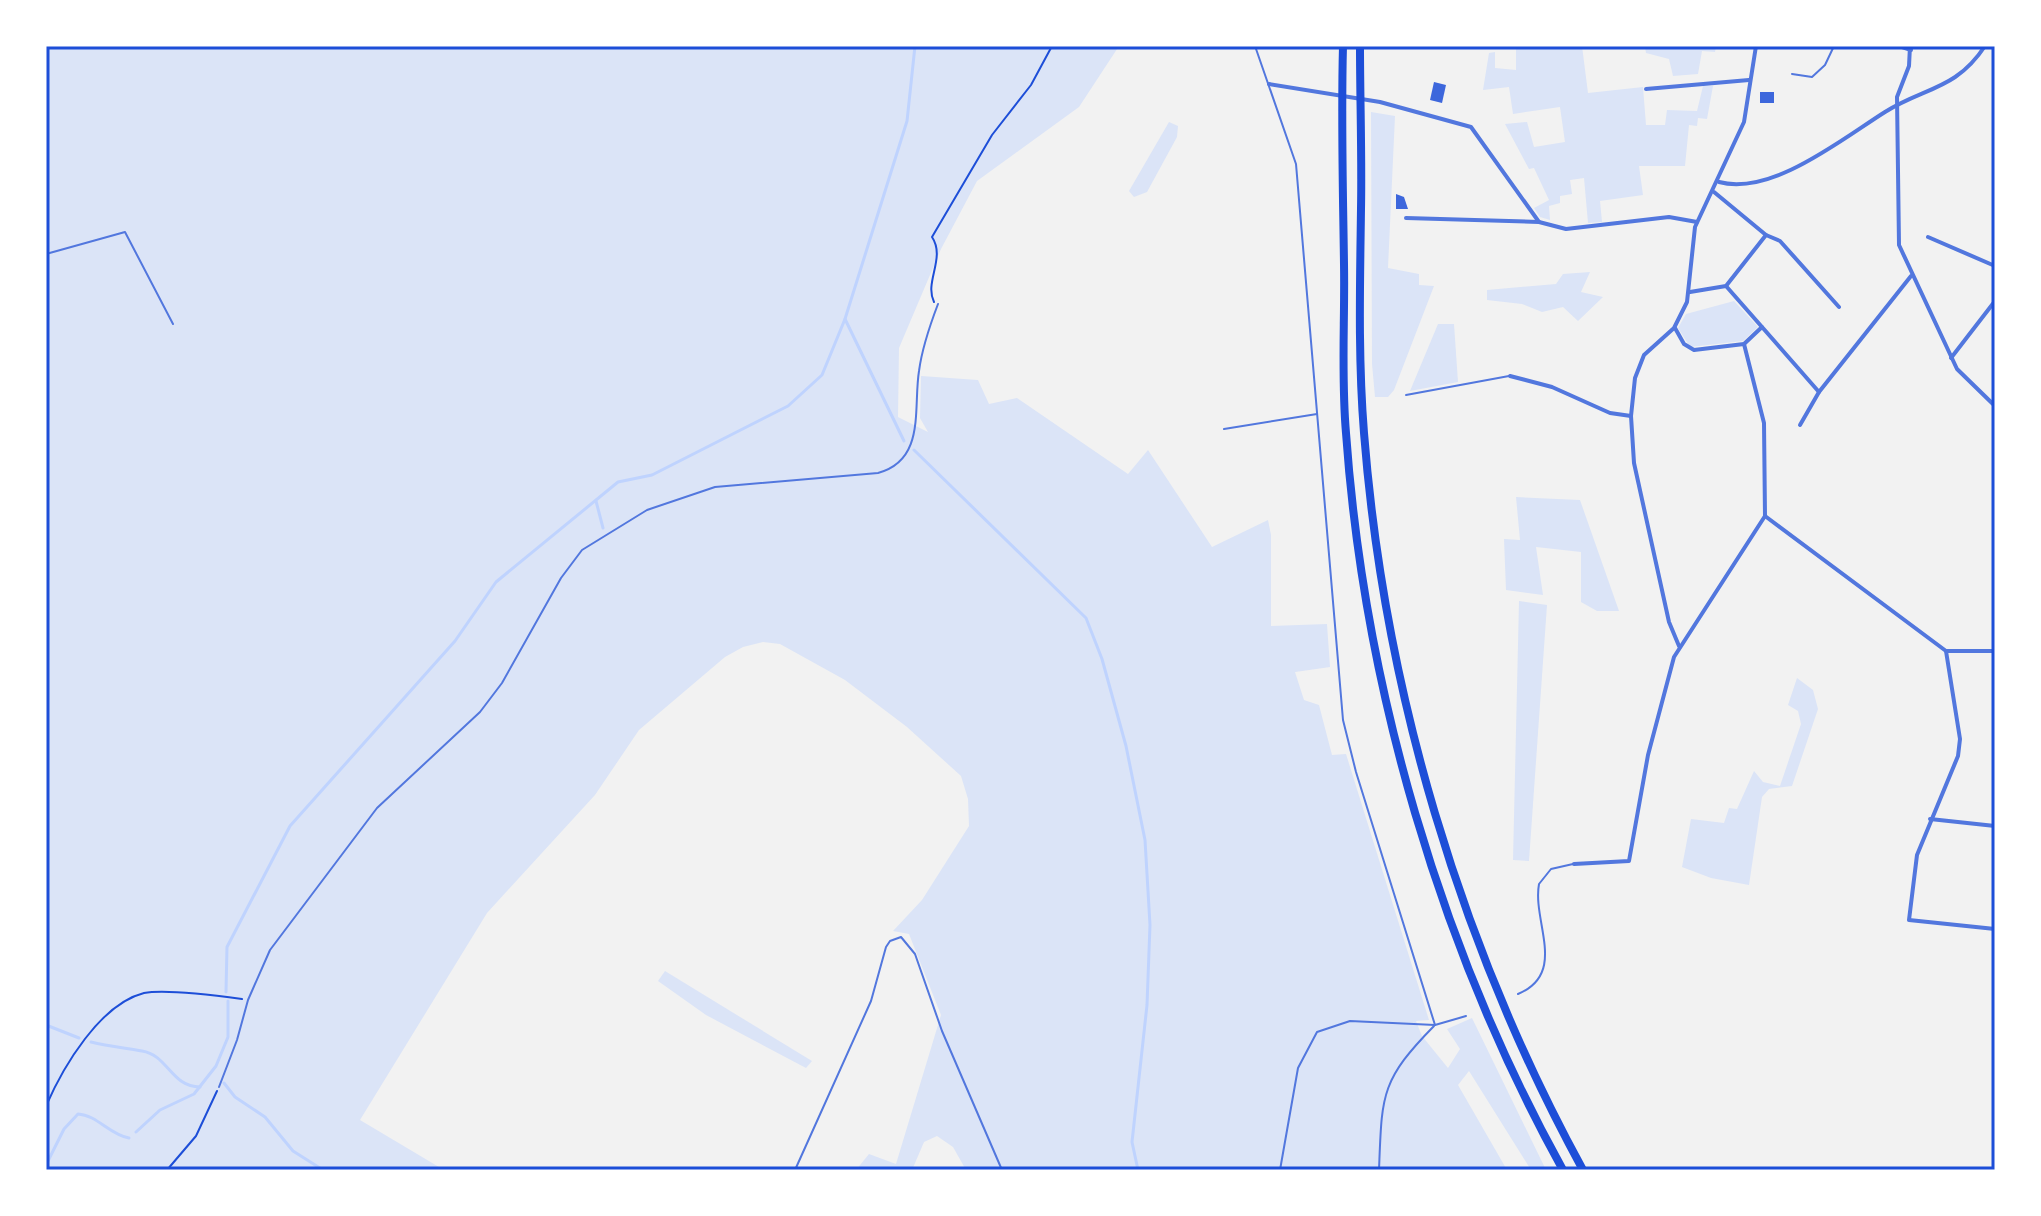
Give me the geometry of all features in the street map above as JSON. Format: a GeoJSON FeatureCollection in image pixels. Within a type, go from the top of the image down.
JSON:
{"type":"FeatureCollection","features":[{"type":"Feature","properties":{"kind":"highway"},"geometry":{"type":"LineString","coordinates":[[1343,46],[1340,131],[1345,431],[1367,597],[1406,773],[1432,861],[1493,1024],[1563,1170]]}},
{"type":"Feature","properties":{"kind":"highway"},"geometry":{"type":"LineString","coordinates":[[1360,46],[1358,326],[1364,430],[1385,594],[1423,768],[1466,904],[1509,1018],[1583,1170]]}},
{"type":"Feature","properties":{"kind":"street"},"geometry":{"type":"LineString","coordinates":[[1679,646],[1669,622],[1635,472],[1631,416],[1639,364],[1651,348],[1674,328],[1690,292],[1697,222],[1719,182],[1744,122],[1756,46]]}},
{"type":"Feature","properties":{"kind":"street"},"geometry":{"type":"LineString","coordinates":[[1899,46],[1910,48],[1909,66],[1897,92],[1897,236],[1911,276],[1951,358],[1965,380],[1995,406]]}},
{"type":"Feature","properties":{"kind":"street"},"geometry":{"type":"LineString","coordinates":[[1719,182],[1737,185],[1772,176],[1838,145],[1898,106],[1944,87],[1965,72],[1985,46]]}},
{"type":"Feature","properties":{"kind":"street"},"geometry":{"type":"LineString","coordinates":[[1646,89],[1749,80]]}},
{"type":"Feature","properties":{"kind":"street"},"geometry":{"type":"LineString","coordinates":[[1269,84],[1380,102],[1471,127],[1539,222]]}},
{"type":"Feature","properties":{"kind":"street"},"geometry":{"type":"LineString","coordinates":[[1714,192],[1766,235],[1786,247],[1814,283],[1839,307]]}},
{"type":"Feature","properties":{"kind":"street"},"geometry":{"type":"LineString","coordinates":[[1406,218],[1539,222],[1575,229],[1669,217],[1697,222]]}},
{"type":"Feature","properties":{"kind":"street"},"geometry":{"type":"LineString","coordinates":[[1690,292],[1726,286],[1766,235]]}},
{"type":"Feature","properties":{"kind":"street"},"geometry":{"type":"LineString","coordinates":[[1928,237],[1995,266]]}},
{"type":"Feature","properties":{"kind":"street"},"geometry":{"type":"LineString","coordinates":[[1800,425],[1819,392],[1911,276]]}},
{"type":"Feature","properties":{"kind":"street"},"geometry":{"type":"LineString","coordinates":[[1726,286],[1819,392]]}},
{"type":"Feature","properties":{"kind":"street"},"geometry":{"type":"LineString","coordinates":[[1951,358],[1995,301]]}},
{"type":"Feature","properties":{"kind":"street"},"geometry":{"type":"LineString","coordinates":[[1674,328],[1689,349],[1744,344],[1762,327]]}},
{"type":"Feature","properties":{"kind":"street"},"geometry":{"type":"LineString","coordinates":[[1574,864],[1629,861],[1661,698],[1679,646],[1765,516],[1764,423],[1744,344]]}},
{"type":"Feature","properties":{"kind":"street"},"geometry":{"type":"LineString","coordinates":[[1510,376],[1552,387],[1610,413],[1631,416]]}},
{"type":"Feature","properties":{"kind":"street"},"geometry":{"type":"LineString","coordinates":[[1765,516],[1946,651],[1995,651]]}},
{"type":"Feature","properties":{"kind":"street"},"geometry":{"type":"LineString","coordinates":[[1946,651],[1960,739],[1958,756],[1917,855],[1909,920],[1995,929]]}},
{"type":"Feature","properties":{"kind":"street"},"geometry":{"type":"LineString","coordinates":[[1930,819],[1995,826]]}},
{"type":"Feature","properties":{"kind":"lane"},"geometry":{"type":"LineString","coordinates":[[1255,46],[1296,164],[1343,720],[1356,772],[1435,1025]]}},
{"type":"Feature","properties":{"kind":"lane"},"geometry":{"type":"LineString","coordinates":[[1792,74],[1812,77],[1825,65],[1834,46]]}},
{"type":"Feature","properties":{"kind":"lane"},"geometry":{"type":"LineString","coordinates":[[46,254],[125,232],[173,324]]}},
{"type":"Feature","properties":{"kind":"lane"},"geometry":{"type":"LineString","coordinates":[[219,1087],[248,1000],[270,950],[377,808],[418,767],[469,725],[493,696],[561,578],[582,550],[647,510],[715,487],[878,473],[895,467],[915,436],[919,369],[938,304]]}},
{"type":"Feature","properties":{"kind":"lane"},"geometry":{"type":"LineString","coordinates":[[1406,395],[1510,376]]}},
{"type":"Feature","properties":{"kind":"lane"},"geometry":{"type":"LineString","coordinates":[[1224,429],[1318,414]]}},
{"type":"Feature","properties":{"kind":"lane"},"geometry":{"type":"LineString","coordinates":[[1518,994],[1535,984],[1546,964],[1539,884],[1551,869],[1561,864],[1574,864]]}},
{"type":"Feature","properties":{"kind":"lane"},"geometry":{"type":"LineString","coordinates":[[795,1170],[871,1001],[886,947],[890,941],[901,937],[915,954],[942,1031],[1002,1170]]}},
{"type":"Feature","properties":{"kind":"lane"},"geometry":{"type":"LineString","coordinates":[[1280,1170],[1298,1068],[1317,1032],[1350,1021],[1435,1025],[1466,1016]]}},
{"type":"Feature","properties":{"kind":"lane"},"geometry":{"type":"LineString","coordinates":[[1379,1170],[1388,1085],[1403,1058],[1435,1025]]}},
{"type":"Feature","properties":{"kind":"path"},"geometry":{"type":"LineString","coordinates":[[938,304],[931,298],[937,255],[932,237],[992,135],[1031,85],[1052,46]]}},
{"type":"Feature","properties":{"kind":"path"},"geometry":{"type":"LineString","coordinates":[[46,1106],[54,1085],[83,1041],[113,1011],[133,998],[151,992],[248,1000]]}},
{"type":"Feature","properties":{"kind":"path"},"geometry":{"type":"LineString","coordinates":[[167,1170],[205,1122],[219,1087]]}},
{"type":"Feature","properties":{"kind":"shaded area"},"geometry":{"type":"Polygon","coordinates":[[[46,46],[1119,46],[1079,107],[977,181],[941,249],[899,348],[898,417],[928,432],[920,418],[921,376],[978,380],[989,404],[1017,398],[1128,474],[1148,450],[1212,547],[1268,520],[1271,535],[1271,626],[1327,624],[1330,667],[1295,672],[1304,700],[1319,705],[1332,755],[1346,754],[1429,1020],[1416,1021],[1422,1036],[1448,1068],[1460,1049],[1447,1029],[1472,1018],[1546,1170],[1531,1170],[1469,1071],[1458,1085],[1507,1170],[966,1170],[953,1147],[937,1136],[924,1142],[912,1170],[856,1170],[869,1154],[896,1164],[941,1015],[909,934],[893,931],[922,900],[969,826],[968,799],[961,776],[907,727],[845,680],[780,644],[763,642],[743,647],[725,657],[639,730],[595,795],[487,913],[360,1120],[444,1170],[46,1170],[46,46]]]}},
{"type":"Feature","properties":{"kind":"shaded area"},"geometry":{"type":"Polygon","coordinates":[[[1516,46],[1582,46],[1588,93],[1643,87],[1646,125],[1665,125],[1667,110],[1697,111],[1703,86],[1713,86],[1707,119],[1698,118],[1697,126],[1689,125],[1685,166],[1639,166],[1643,195],[1600,201],[1602,222],[1588,223],[1584,178],[1570,180],[1572,194],[1560,196],[1560,203],[1549,206],[1550,220],[1540,217],[1534,208],[1549,200],[1534,168],[1529,169],[1505,124],[1527,122],[1534,147],[1565,142],[1560,107],[1513,114],[1509,87],[1483,90],[1489,53],[1495,52],[1495,68],[1516,70],[1516,46]]]}},
{"type":"Feature","properties":{"kind":"shaded area"},"geometry":{"type":"Polygon","coordinates":[[[1645,46],[1716,46],[1715,52],[1702,51],[1698,74],[1673,76],[1669,59],[1646,53],[1645,46]]]}},
{"type":"Feature","properties":{"kind":"shaded area"},"geometry":{"type":"Polygon","coordinates":[[[1371,112],[1395,116],[1388,268],[1419,274],[1419,285],[1434,286],[1394,390],[1388,397],[1375,397],[1372,364],[1371,112]]]}},
{"type":"Feature","properties":{"kind":"shaded area"},"geometry":{"type":"Polygon","coordinates":[[[1169,122],[1178,126],[1177,137],[1147,192],[1134,197],[1129,191],[1169,122]]]}},
{"type":"Feature","properties":{"kind":"shaded area"},"geometry":{"type":"Polygon","coordinates":[[[1590,272],[1581,292],[1603,297],[1578,321],[1563,307],[1542,312],[1522,304],[1487,300],[1487,290],[1556,284],[1563,274],[1590,272]]]}},
{"type":"Feature","properties":{"kind":"shaded area"},"geometry":{"type":"Polygon","coordinates":[[[1734,301],[1758,327],[1743,341],[1690,347],[1678,328],[1686,314],[1734,301]]]}},
{"type":"Feature","properties":{"kind":"shaded area"},"geometry":{"type":"Polygon","coordinates":[[[1438,324],[1454,324],[1458,382],[1410,391],[1438,324]]]}},
{"type":"Feature","properties":{"kind":"shaded area"},"geometry":{"type":"Polygon","coordinates":[[[1516,497],[1580,500],[1619,611],[1597,611],[1581,602],[1581,552],[1536,547],[1543,595],[1506,590],[1504,539],[1520,540],[1516,497]]]}},
{"type":"Feature","properties":{"kind":"shaded area"},"geometry":{"type":"Polygon","coordinates":[[[1519,601],[1547,605],[1529,861],[1513,860],[1519,601]]]}},
{"type":"Feature","properties":{"kind":"shaded area"},"geometry":{"type":"Polygon","coordinates":[[[1797,678],[1813,690],[1818,709],[1792,786],[1769,789],[1762,797],[1749,885],[1711,878],[1682,867],[1691,819],[1724,823],[1729,808],[1737,809],[1754,771],[1763,782],[1780,786],[1801,724],[1798,711],[1788,705],[1797,678]]]}},
{"type":"Feature","properties":{"kind":"shaded area"},"geometry":{"type":"Polygon","coordinates":[[[665,971],[812,1061],[806,1068],[706,1015],[658,981],[665,971]]]}},
{"type":"Feature","properties":{"kind":"building"},"geometry":{"type":"Polygon","coordinates":[[[1434,82],[1446,85],[1442,103],[1430,100],[1434,82]]]}},
{"type":"Feature","properties":{"kind":"building"},"geometry":{"type":"Polygon","coordinates":[[[1760,92],[1774,92],[1774,103],[1760,103],[1760,92]]]}},
{"type":"Feature","properties":{"kind":"building"},"geometry":{"type":"Polygon","coordinates":[[[1396,194],[1404,197],[1408,209],[1396,209],[1396,194]]]}},
{"type":"Feature","properties":{"kind":"waterway"},"geometry":{"type":"LineString","coordinates":[[226,992],[227,947],[290,826],[455,641],[496,582],[618,482],[652,475],[788,406],[822,375],[845,319],[907,121],[915,46]]}},
{"type":"Feature","properties":{"kind":"waterway"},"geometry":{"type":"LineString","coordinates":[[845,319],[904,441]]}},
{"type":"Feature","properties":{"kind":"waterway"},"geometry":{"type":"LineString","coordinates":[[914,450],[1086,618],[1102,659],[1126,746],[1145,840],[1150,925],[1147,1005],[1132,1142],[1138,1170]]}},
{"type":"Feature","properties":{"kind":"waterway"},"geometry":{"type":"LineString","coordinates":[[596,501],[603,528]]}},
{"type":"Feature","properties":{"kind":"waterway"},"geometry":{"type":"LineString","coordinates":[[136,1132],[160,1110],[194,1094],[216,1066],[228,1037],[228,1001]]}},
{"type":"Feature","properties":{"kind":"waterway"},"geometry":{"type":"LineString","coordinates":[[46,1025],[79,1038]]}},
{"type":"Feature","properties":{"kind":"waterway"},"geometry":{"type":"LineString","coordinates":[[91,1042],[151,1054],[182,1082],[200,1087]]}},
{"type":"Feature","properties":{"kind":"waterway"},"geometry":{"type":"LineString","coordinates":[[224,1083],[235,1097],[265,1117],[293,1151],[323,1170]]}},
{"type":"Feature","properties":{"kind":"waterway"},"geometry":{"type":"LineString","coordinates":[[46,1165],[64,1129],[78,1114],[129,1138]]}}]}
